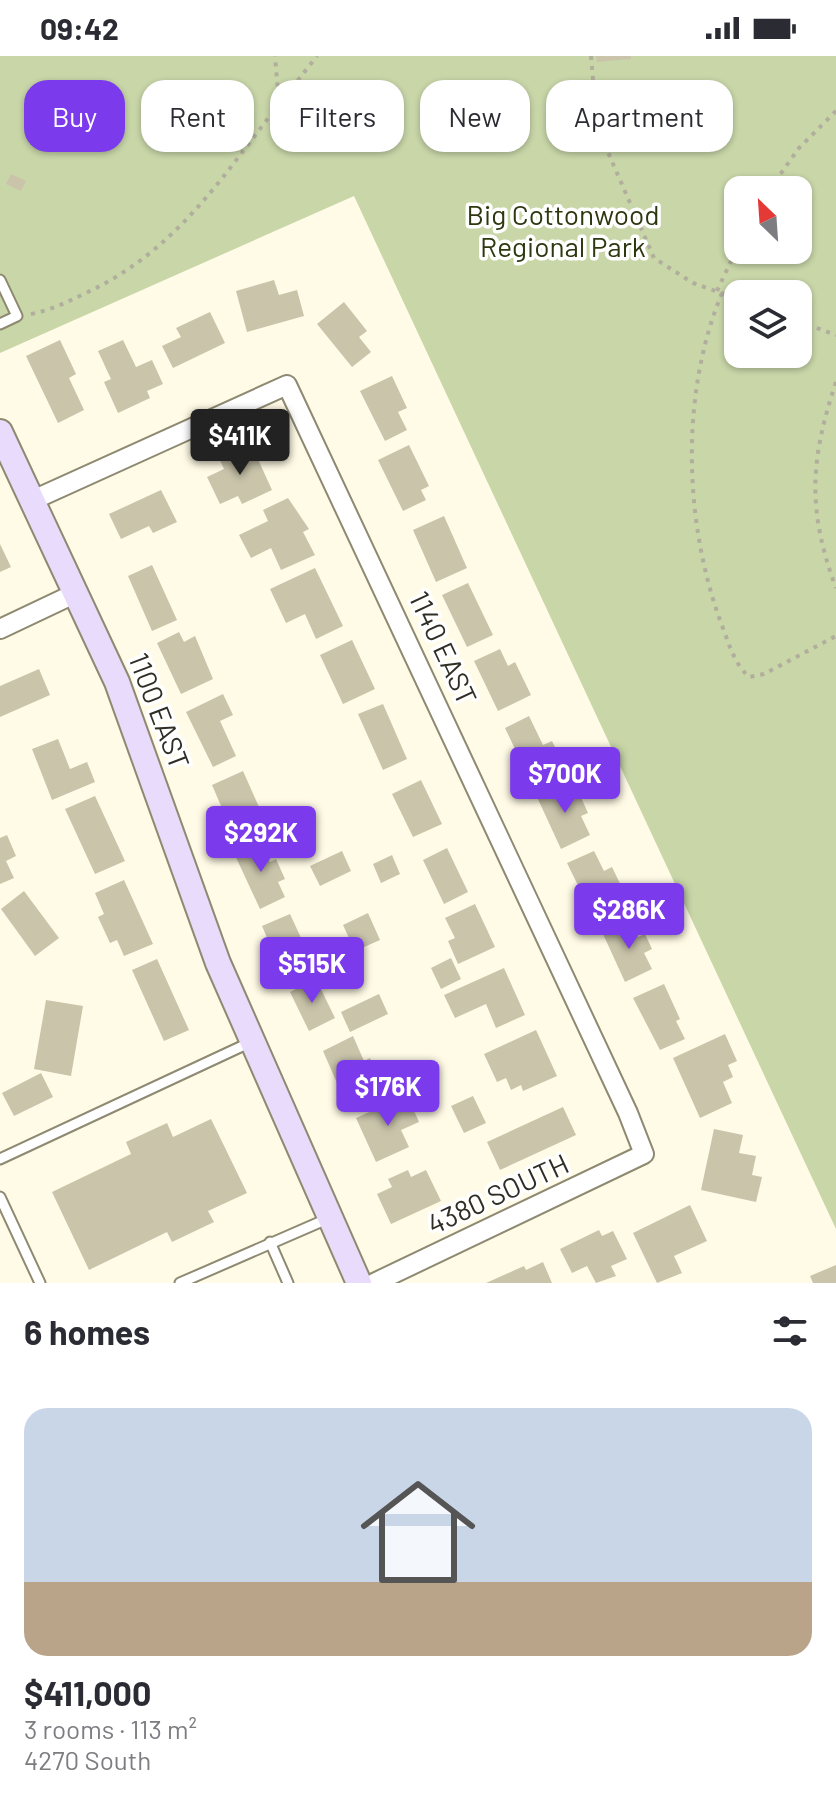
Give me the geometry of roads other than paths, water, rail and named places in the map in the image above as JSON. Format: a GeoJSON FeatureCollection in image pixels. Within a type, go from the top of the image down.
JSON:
{"type":"FeatureCollection","features":[{"type":"Feature","properties":{"kind":"street","name":"1140 EAST"},"geometry":{"type":"LineString","coordinates":[[33,500],[287,385],[531,903],[644,1154]]}},
{"type":"Feature","properties":{"kind":"street","name":"1100 EAST"},"geometry":{"type":"LineString","coordinates":[[0,432],[135,727],[194,900],[359,1283]]}},
{"type":"Feature","properties":{"kind":"street"},"geometry":{"type":"LineString","coordinates":[[0,629],[76,593]]}},
{"type":"Feature","properties":{"kind":"street","name":"4380 SOUTH"},"geometry":{"type":"LineString","coordinates":[[374,1283],[644,1154]]}},
{"type":"Feature","properties":{"kind":"lane"},"geometry":{"type":"LineString","coordinates":[[0,280],[17,316],[0,324]]}},
{"type":"Feature","properties":{"kind":"lane"},"geometry":{"type":"LineString","coordinates":[[0,1159],[253,1041]]}},
{"type":"Feature","properties":{"kind":"lane"},"geometry":{"type":"LineString","coordinates":[[0,1197],[40,1283]]}},
{"type":"Feature","properties":{"kind":"lane"},"geometry":{"type":"LineString","coordinates":[[180,1283],[330,1217]]}},
{"type":"Feature","properties":{"kind":"lane"},"geometry":{"type":"LineString","coordinates":[[270,1242],[288,1283]]}},
{"type":"Feature","properties":{"kind":"park label","name":"Big Cottonwood Regional Park"},"geometry":{"type":"Point","coordinates":[563,231]}}]}
